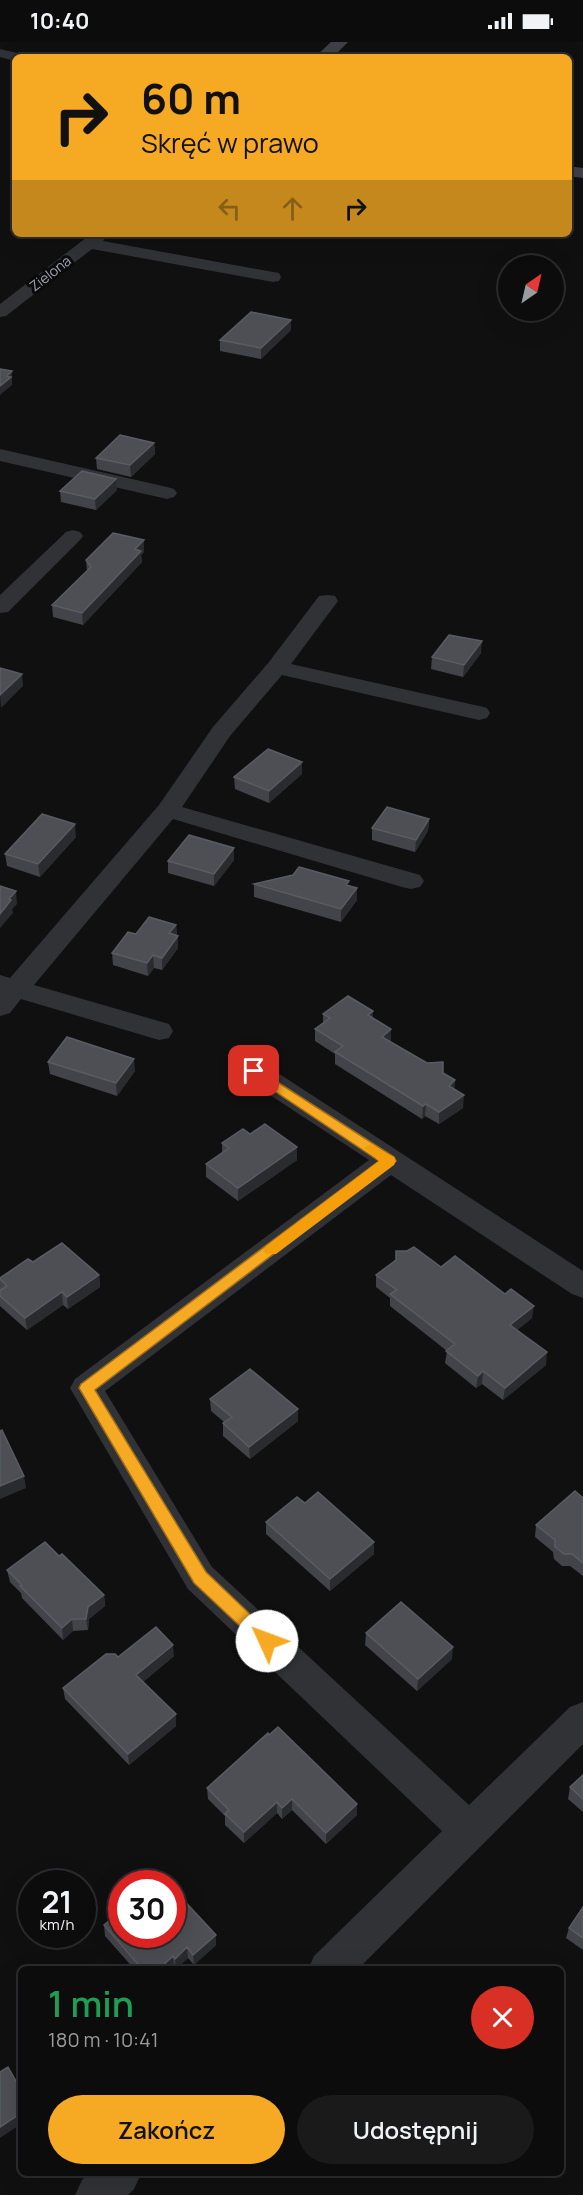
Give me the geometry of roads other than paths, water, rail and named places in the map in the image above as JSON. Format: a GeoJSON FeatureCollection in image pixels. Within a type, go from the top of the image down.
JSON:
{"type":"FeatureCollection","features":[{"type":"Feature","properties":{"kind":"street"},"geometry":{"type":"LineString","coordinates":[[326,54],[340,42]]}},
{"type":"Feature","properties":{"kind":"street"},"geometry":{"type":"LineString","coordinates":[[95,238],[273,277]]}},
{"type":"Feature","properties":{"kind":"street","name":"Zielona"},"geometry":{"type":"LineString","coordinates":[[0,312],[95,238]]}},
{"type":"Feature","properties":{"kind":"street"},"geometry":{"type":"LineString","coordinates":[[0,455],[167,493]]}},
{"type":"Feature","properties":{"kind":"street"},"geometry":{"type":"LineString","coordinates":[[0,607],[73,536]]}},
{"type":"Feature","properties":{"kind":"street"},"geometry":{"type":"LineString","coordinates":[[159,1031],[5,993],[168,810],[221,732],[277,667],[327,601]]}},
{"type":"Feature","properties":{"kind":"street"},"geometry":{"type":"LineString","coordinates":[[277,667],[479,713]]}},
{"type":"Feature","properties":{"kind":"street"},"geometry":{"type":"LineString","coordinates":[[168,810],[411,881]]}},
{"type":"Feature","properties":{"kind":"street"},"geometry":{"type":"LineString","coordinates":[[254,1071],[583,1286]]}},
{"type":"Feature","properties":{"kind":"street"},"geometry":{"type":"LineString","coordinates":[[389,1161],[86,1388],[200,1578],[469,1831]]}},
{"type":"Feature","properties":{"kind":"street"},"geometry":{"type":"LineString","coordinates":[[331,1966],[583,1719]]}},
{"type":"Feature","properties":{"kind":"street"},"geometry":{"type":"LineString","coordinates":[[97,2195],[117,2176]]}}]}
